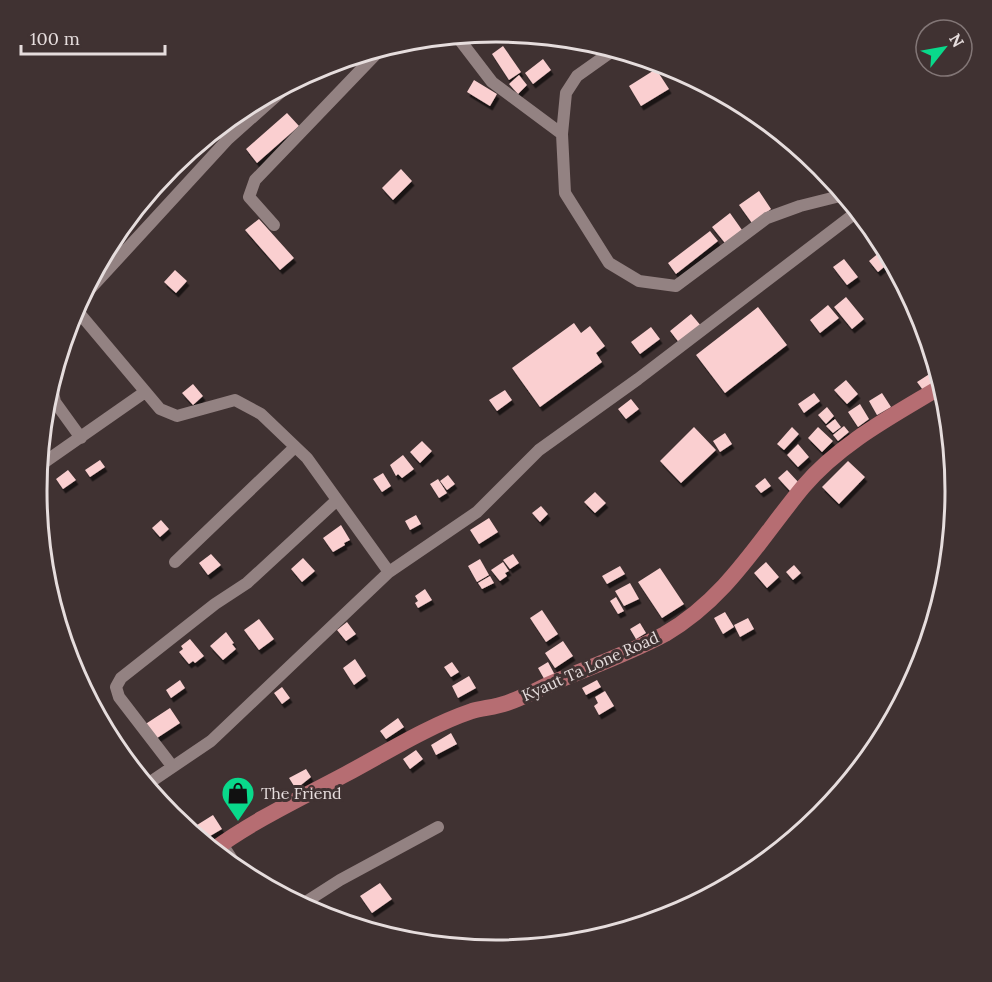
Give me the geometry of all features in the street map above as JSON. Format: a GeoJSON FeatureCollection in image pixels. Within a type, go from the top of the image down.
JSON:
{"type":"FeatureCollection","features":[{"type":"Feature","properties":{"kind":"main road","name":"Kyaut Ta Lone Road"},"geometry":{"type":"LineString","coordinates":[[221,845],[289,804],[436,726],[472,711],[508,703],[614,659],[666,633],[705,606],[746,561],[804,486],[831,459],[869,431],[933,391]]}},
{"type":"Feature","properties":{"kind":"street"},"geometry":{"type":"LineString","coordinates":[[462,43],[492,82],[562,134]]}},
{"type":"Feature","properties":{"kind":"street"},"geometry":{"type":"LineString","coordinates":[[606,56],[577,76],[566,93],[562,134],[565,193],[609,263],[639,280],[676,286],[767,218],[836,197]]}},
{"type":"Feature","properties":{"kind":"street"},"geometry":{"type":"LineString","coordinates":[[274,225],[249,197],[255,180],[370,60]]}},
{"type":"Feature","properties":{"kind":"street"},"geometry":{"type":"LineString","coordinates":[[101,277],[228,139],[263,108]]}},
{"type":"Feature","properties":{"kind":"street"},"geometry":{"type":"LineString","coordinates":[[224,134],[228,139]]}},
{"type":"Feature","properties":{"kind":"street"},"geometry":{"type":"LineString","coordinates":[[153,780],[211,741],[389,572],[477,512],[539,450],[647,372],[851,216]]}},
{"type":"Feature","properties":{"kind":"street"},"geometry":{"type":"LineString","coordinates":[[82,317],[160,409],[177,416],[235,400],[261,414],[307,458],[389,572]]}},
{"type":"Feature","properties":{"kind":"street"},"geometry":{"type":"LineString","coordinates":[[48,460],[145,392]]}},
{"type":"Feature","properties":{"kind":"street"},"geometry":{"type":"LineString","coordinates":[[56,403],[81,438]]}},
{"type":"Feature","properties":{"kind":"street"},"geometry":{"type":"LineString","coordinates":[[175,562],[295,447]]}},
{"type":"Feature","properties":{"kind":"street"},"geometry":{"type":"LineString","coordinates":[[172,766],[119,697],[116,687],[121,678],[215,604],[248,583],[337,500]]}},
{"type":"Feature","properties":{"kind":"street"},"geometry":{"type":"LineString","coordinates":[[309,900],[340,880],[438,827]]}},
{"type":"Feature","properties":{"kind":"building"},"geometry":{"type":"Polygon","coordinates":[[[503,46],[521,72],[509,80],[492,54],[503,46]]]}},
{"type":"Feature","properties":{"kind":"building"},"geometry":{"type":"Polygon","coordinates":[[[543,59],[551,70],[533,84],[525,73],[543,59]]]}},
{"type":"Feature","properties":{"kind":"building"},"geometry":{"type":"Polygon","coordinates":[[[653,71],[658,73],[669,89],[641,106],[629,86],[653,71]]]}},
{"type":"Feature","properties":{"kind":"building"},"geometry":{"type":"Polygon","coordinates":[[[519,75],[527,85],[518,94],[509,84],[519,75]]]}},
{"type":"Feature","properties":{"kind":"building"},"geometry":{"type":"Polygon","coordinates":[[[474,80],[497,94],[490,106],[467,92],[474,80]]]}},
{"type":"Feature","properties":{"kind":"building"},"geometry":{"type":"Polygon","coordinates":[[[287,113],[299,126],[257,163],[246,149],[287,113]]]}},
{"type":"Feature","properties":{"kind":"building"},"geometry":{"type":"Polygon","coordinates":[[[401,169],[412,181],[393,200],[382,188],[401,169]]]}},
{"type":"Feature","properties":{"kind":"building"},"geometry":{"type":"Polygon","coordinates":[[[759,191],[771,209],[752,223],[739,205],[759,191]]]}},
{"type":"Feature","properties":{"kind":"building"},"geometry":{"type":"Polygon","coordinates":[[[730,213],[742,230],[725,243],[712,227],[730,213]]]}},
{"type":"Feature","properties":{"kind":"building"},"geometry":{"type":"Polygon","coordinates":[[[259,219],[294,258],[280,270],[245,230],[259,219]]]}},
{"type":"Feature","properties":{"kind":"building"},"geometry":{"type":"Polygon","coordinates":[[[710,231],[718,241],[676,274],[668,263],[710,231]]]}},
{"type":"Feature","properties":{"kind":"building"},"geometry":{"type":"Polygon","coordinates":[[[877,254],[885,266],[878,272],[869,261],[877,254]]]}},
{"type":"Feature","properties":{"kind":"building"},"geometry":{"type":"Polygon","coordinates":[[[844,259],[858,277],[847,285],[833,267],[844,259]]]}},
{"type":"Feature","properties":{"kind":"building"},"geometry":{"type":"Polygon","coordinates":[[[175,270],[187,281],[176,293],[164,282],[175,270]]]}},
{"type":"Feature","properties":{"kind":"building"},"geometry":{"type":"Polygon","coordinates":[[[846,297],[864,319],[852,329],[834,307],[846,297]]]}},
{"type":"Feature","properties":{"kind":"building"},"geometry":{"type":"Polygon","coordinates":[[[828,305],[839,318],[820,333],[810,320],[828,305]]]}},
{"type":"Feature","properties":{"kind":"building"},"geometry":{"type":"Polygon","coordinates":[[[758,307],[787,345],[725,393],[696,355],[758,307]]]}},
{"type":"Feature","properties":{"kind":"building"},"geometry":{"type":"Polygon","coordinates":[[[691,314],[702,327],[681,345],[670,331],[691,314]]]}},
{"type":"Feature","properties":{"kind":"building"},"geometry":{"type":"Polygon","coordinates":[[[574,323],[581,333],[590,326],[605,346],[596,353],[602,362],[540,407],[512,368],[574,323]]]}},
{"type":"Feature","properties":{"kind":"building"},"geometry":{"type":"Polygon","coordinates":[[[651,327],[660,339],[640,354],[631,342],[651,327]]]}},
{"type":"Feature","properties":{"kind":"building"},"geometry":{"type":"Polygon","coordinates":[[[930,374],[932,384],[923,390],[917,382],[930,374]]]}},
{"type":"Feature","properties":{"kind":"building"},"geometry":{"type":"Polygon","coordinates":[[[846,380],[858,394],[847,404],[834,390],[846,380]]]}},
{"type":"Feature","properties":{"kind":"building"},"geometry":{"type":"Polygon","coordinates":[[[193,384],[203,396],[193,405],[182,393],[193,384]]]}},
{"type":"Feature","properties":{"kind":"building"},"geometry":{"type":"Polygon","coordinates":[[[505,390],[512,400],[497,411],[489,400],[505,390]]]}},
{"type":"Feature","properties":{"kind":"building"},"geometry":{"type":"Polygon","coordinates":[[[814,393],[820,401],[804,413],[798,404],[814,393]]]}},
{"type":"Feature","properties":{"kind":"building"},"geometry":{"type":"Polygon","coordinates":[[[882,393],[891,407],[877,415],[869,401],[882,393]]]}},
{"type":"Feature","properties":{"kind":"building"},"geometry":{"type":"Polygon","coordinates":[[[631,399],[639,409],[626,419],[618,409],[631,399]]]}},
{"type":"Feature","properties":{"kind":"building"},"geometry":{"type":"Polygon","coordinates":[[[860,404],[869,419],[858,427],[848,412],[860,404]]]}},
{"type":"Feature","properties":{"kind":"building"},"geometry":{"type":"Polygon","coordinates":[[[827,407],[834,416],[826,424],[818,415],[827,407]]]}},
{"type":"Feature","properties":{"kind":"building"},"geometry":{"type":"Polygon","coordinates":[[[835,419],[841,427],[833,433],[826,426],[835,419]]]}},
{"type":"Feature","properties":{"kind":"building"},"geometry":{"type":"Polygon","coordinates":[[[844,426],[849,432],[838,441],[833,435],[844,426]]]}},
{"type":"Feature","properties":{"kind":"building"},"geometry":{"type":"Polygon","coordinates":[[[694,427],[716,450],[681,483],[660,461],[694,427]]]}},
{"type":"Feature","properties":{"kind":"building"},"geometry":{"type":"Polygon","coordinates":[[[792,427],[799,434],[784,450],[777,444],[792,427]]]}},
{"type":"Feature","properties":{"kind":"building"},"geometry":{"type":"Polygon","coordinates":[[[818,427],[833,441],[822,452],[808,438],[818,427]]]}},
{"type":"Feature","properties":{"kind":"building"},"geometry":{"type":"Polygon","coordinates":[[[725,433],[732,444],[720,452],[713,441],[725,433]]]}},
{"type":"Feature","properties":{"kind":"building"},"geometry":{"type":"Polygon","coordinates":[[[422,441],[432,451],[420,463],[410,452],[422,441]]]}},
{"type":"Feature","properties":{"kind":"building"},"geometry":{"type":"Polygon","coordinates":[[[798,444],[809,457],[798,467],[787,455],[798,444]]]}},
{"type":"Feature","properties":{"kind":"building"},"geometry":{"type":"Polygon","coordinates":[[[403,455],[414,469],[402,478],[398,474],[396,476],[390,465],[403,455]]]}},
{"type":"Feature","properties":{"kind":"building"},"geometry":{"type":"Polygon","coordinates":[[[100,460],[105,467],[90,477],[85,470],[100,460]]]}},
{"type":"Feature","properties":{"kind":"building"},"geometry":{"type":"Polygon","coordinates":[[[848,461],[865,477],[839,504],[822,487],[848,461]]]}},
{"type":"Feature","properties":{"kind":"building"},"geometry":{"type":"Polygon","coordinates":[[[68,470],[76,480],[63,489],[56,479],[68,470]]]}},
{"type":"Feature","properties":{"kind":"building"},"geometry":{"type":"Polygon","coordinates":[[[787,470],[800,484],[791,492],[778,478],[787,470]]]}},
{"type":"Feature","properties":{"kind":"building"},"geometry":{"type":"Polygon","coordinates":[[[383,473],[391,486],[382,492],[373,479],[383,473]]]}},
{"type":"Feature","properties":{"kind":"building"},"geometry":{"type":"Polygon","coordinates":[[[448,475],[455,484],[447,490],[440,481],[448,475]]]}},
{"type":"Feature","properties":{"kind":"building"},"geometry":{"type":"Polygon","coordinates":[[[765,478],[771,486],[761,493],[755,486],[765,478]]]}},
{"type":"Feature","properties":{"kind":"building"},"geometry":{"type":"Polygon","coordinates":[[[438,479],[447,493],[439,498],[430,484],[438,479]]]}},
{"type":"Feature","properties":{"kind":"building"},"geometry":{"type":"Polygon","coordinates":[[[595,492],[606,503],[595,513],[584,502],[595,492]]]}},
{"type":"Feature","properties":{"kind":"building"},"geometry":{"type":"Polygon","coordinates":[[[541,506],[548,514],[540,522],[532,513],[541,506]]]}},
{"type":"Feature","properties":{"kind":"building"},"geometry":{"type":"Polygon","coordinates":[[[416,515],[421,524],[410,530],[405,521],[416,515]]]}},
{"type":"Feature","properties":{"kind":"building"},"geometry":{"type":"Polygon","coordinates":[[[489,518],[498,532],[479,544],[470,530],[489,518]]]}},
{"type":"Feature","properties":{"kind":"building"},"geometry":{"type":"Polygon","coordinates":[[[161,520],[169,529],[160,537],[152,528],[161,520]]]}},
{"type":"Feature","properties":{"kind":"building"},"geometry":{"type":"Polygon","coordinates":[[[341,525],[350,540],[333,552],[323,538],[341,525]]]}},
{"type":"Feature","properties":{"kind":"building"},"geometry":{"type":"Polygon","coordinates":[[[211,554],[221,565],[208,575],[199,563],[211,554]]]}},
{"type":"Feature","properties":{"kind":"building"},"geometry":{"type":"Polygon","coordinates":[[[513,554],[519,563],[510,569],[503,560],[513,554]]]}},
{"type":"Feature","properties":{"kind":"building"},"geometry":{"type":"Polygon","coordinates":[[[303,558],[315,571],[302,582],[291,569],[303,558]]]}},
{"type":"Feature","properties":{"kind":"building"},"geometry":{"type":"Polygon","coordinates":[[[480,559],[489,575],[477,582],[468,566],[480,559]]]}},
{"type":"Feature","properties":{"kind":"building"},"geometry":{"type":"Polygon","coordinates":[[[503,562],[509,571],[505,573],[507,576],[500,581],[491,570],[503,562]]]}},
{"type":"Feature","properties":{"kind":"building"},"geometry":{"type":"Polygon","coordinates":[[[766,562],[779,577],[767,588],[754,573],[766,562]]]}},
{"type":"Feature","properties":{"kind":"building"},"geometry":{"type":"Polygon","coordinates":[[[794,565],[801,573],[793,580],[786,572],[794,565]]]}},
{"type":"Feature","properties":{"kind":"building"},"geometry":{"type":"Polygon","coordinates":[[[620,566],[625,574],[607,584],[602,576],[620,566]]]}},
{"type":"Feature","properties":{"kind":"building"},"geometry":{"type":"Polygon","coordinates":[[[660,568],[684,604],[662,618],[638,582],[660,568]]]}},
{"type":"Feature","properties":{"kind":"building"},"geometry":{"type":"Polygon","coordinates":[[[490,576],[494,583],[482,589],[478,583],[490,576]]]}},
{"type":"Feature","properties":{"kind":"building"},"geometry":{"type":"Polygon","coordinates":[[[630,583],[639,599],[624,606],[615,591],[630,583]]]}},
{"type":"Feature","properties":{"kind":"building"},"geometry":{"type":"Polygon","coordinates":[[[425,589],[432,600],[418,608],[415,596],[425,589]]]}},
{"type":"Feature","properties":{"kind":"building"},"geometry":{"type":"Polygon","coordinates":[[[616,597],[624,611],[618,614],[610,601],[616,597]]]}},
{"type":"Feature","properties":{"kind":"building"},"geometry":{"type":"Polygon","coordinates":[[[542,610],[558,634],[546,642],[530,618],[542,610]]]}},
{"type":"Feature","properties":{"kind":"building"},"geometry":{"type":"Polygon","coordinates":[[[725,612],[734,627],[723,634],[714,618],[725,612]]]}},
{"type":"Feature","properties":{"kind":"building"},"geometry":{"type":"Polygon","coordinates":[[[748,618],[754,629],[740,637],[734,625],[748,618]]]}},
{"type":"Feature","properties":{"kind":"building"},"geometry":{"type":"Polygon","coordinates":[[[259,619],[274,639],[259,650],[244,630],[259,619]]]}},
{"type":"Feature","properties":{"kind":"building"},"geometry":{"type":"Polygon","coordinates":[[[347,622],[356,634],[346,641],[337,630],[347,622]]]}},
{"type":"Feature","properties":{"kind":"building"},"geometry":{"type":"Polygon","coordinates":[[[640,623],[646,633],[636,639],[630,629],[640,623]]]}},
{"type":"Feature","properties":{"kind":"building"},"geometry":{"type":"Polygon","coordinates":[[[226,632],[236,649],[223,660],[210,646],[226,632]]]}},
{"type":"Feature","properties":{"kind":"building"},"geometry":{"type":"Polygon","coordinates":[[[190,639],[204,656],[195,663],[193,661],[189,664],[179,652],[183,649],[181,646],[190,639]]]}},
{"type":"Feature","properties":{"kind":"building"},"geometry":{"type":"Polygon","coordinates":[[[563,641],[573,656],[555,668],[545,653],[563,641]]]}},
{"type":"Feature","properties":{"kind":"building"},"geometry":{"type":"Polygon","coordinates":[[[355,659],[366,676],[354,685],[343,668],[355,659]]]}},
{"type":"Feature","properties":{"kind":"building"},"geometry":{"type":"Polygon","coordinates":[[[452,662],[459,672],[451,677],[444,667],[452,662]]]}},
{"type":"Feature","properties":{"kind":"building"},"geometry":{"type":"Polygon","coordinates":[[[548,662],[556,677],[546,682],[538,668],[548,662]]]}},
{"type":"Feature","properties":{"kind":"building"},"geometry":{"type":"Polygon","coordinates":[[[469,676],[476,688],[458,698],[452,686],[469,676]]]}},
{"type":"Feature","properties":{"kind":"building"},"geometry":{"type":"Polygon","coordinates":[[[180,680],[185,688],[171,698],[166,690],[180,680]]]}},
{"type":"Feature","properties":{"kind":"building"},"geometry":{"type":"Polygon","coordinates":[[[597,680],[601,687],[586,695],[582,688],[597,680]]]}},
{"type":"Feature","properties":{"kind":"building"},"geometry":{"type":"Polygon","coordinates":[[[282,687],[290,698],[282,704],[274,693],[282,687]]]}},
{"type":"Feature","properties":{"kind":"building"},"geometry":{"type":"Polygon","coordinates":[[[605,691],[614,706],[599,715],[594,706],[598,703],[595,697],[605,691]]]}},
{"type":"Feature","properties":{"kind":"building"},"geometry":{"type":"Polygon","coordinates":[[[170,708],[180,723],[154,740],[144,725],[170,708]]]}},
{"type":"Feature","properties":{"kind":"building"},"geometry":{"type":"Polygon","coordinates":[[[398,718],[404,727],[386,739],[380,731],[398,718]]]}},
{"type":"Feature","properties":{"kind":"building"},"geometry":{"type":"Polygon","coordinates":[[[451,733],[457,744],[436,755],[431,745],[451,733]]]}},
{"type":"Feature","properties":{"kind":"building"},"geometry":{"type":"Polygon","coordinates":[[[416,750],[423,759],[410,769],[403,759],[416,750]]]}},
{"type":"Feature","properties":{"kind":"building"},"geometry":{"type":"Polygon","coordinates":[[[306,769],[311,777],[296,789],[289,778],[306,769]]]}},
{"type":"Feature","properties":{"kind":"building"},"geometry":{"type":"Polygon","coordinates":[[[213,815],[222,829],[209,836],[197,825],[213,815]]]}},
{"type":"Feature","properties":{"kind":"building"},"geometry":{"type":"Polygon","coordinates":[[[380,883],[392,899],[372,913],[360,896],[380,883]]]}},
{"type":"Feature","properties":{"kind":"place","name":"The Friend"},"geometry":{"type":"Point","coordinates":[238,822]}}]}
